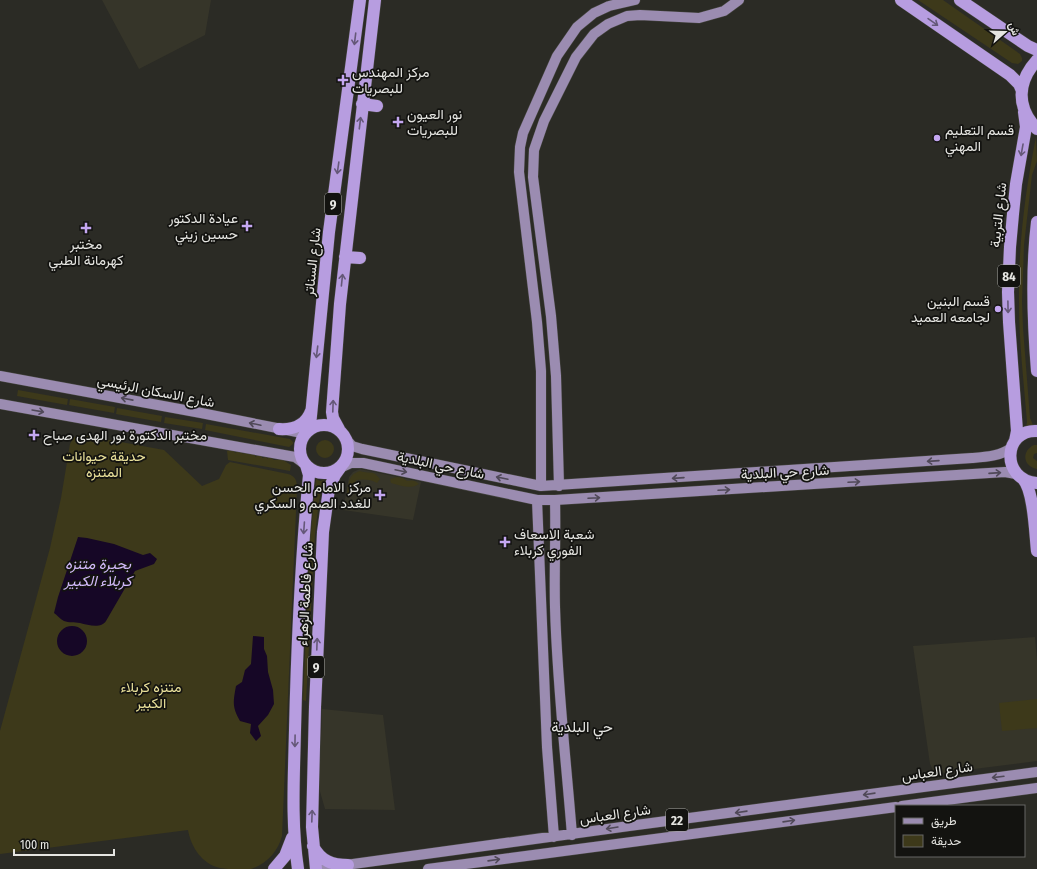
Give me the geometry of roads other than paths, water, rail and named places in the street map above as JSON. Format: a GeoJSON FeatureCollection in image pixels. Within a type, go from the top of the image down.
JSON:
{"type":"FeatureCollection","features":[{"type":"Feature","properties":{"kind":"highway","name":"شارع السناتر"},"geometry":{"type":"LineString","coordinates":[[307,432],[310,426],[312,408],[329,232],[360,0]]}},
{"type":"Feature","properties":{"kind":"highway","name":"9"},"geometry":{"type":"LineString","coordinates":[[340,468],[349,452],[347,440],[337,426],[332,412],[337,329],[375,0]]}},
{"type":"Feature","properties":{"kind":"highway"},"geometry":{"type":"LineString","coordinates":[[901,0],[1010,75],[1019,84],[1022,91]]}},
{"type":"Feature","properties":{"kind":"highway"},"geometry":{"type":"LineString","coordinates":[[960,0],[1032,48]]}},
{"type":"Feature","properties":{"kind":"highway","name":"84"},"geometry":{"type":"LineString","coordinates":[[1024,112],[1022,91],[1024,80],[1029,69],[1037,60]]}},
{"type":"Feature","properties":{"kind":"highway"},"geometry":{"type":"LineString","coordinates":[[362,104],[377,106]]}},
{"type":"Feature","properties":{"kind":"highway"},"geometry":{"type":"LineString","coordinates":[[1024,112],[1030,122],[1037,129]]}},
{"type":"Feature","properties":{"kind":"highway","name":"شارع التربية"},"geometry":{"type":"LineString","coordinates":[[1014,444],[1017,430],[1008,309],[1009,262],[1016,184],[1026,127],[1024,112]]}},
{"type":"Feature","properties":{"kind":"highway","name":"84"},"geometry":{"type":"LineString","coordinates":[[1037,222],[1034,289],[1037,371]]}},
{"type":"Feature","properties":{"kind":"highway"},"geometry":{"type":"LineString","coordinates":[[345,257],[360,258]]}},
{"type":"Feature","properties":{"kind":"highway"},"geometry":{"type":"LineString","coordinates":[[323,301],[324,307],[331,311],[336,309],[340,304]]}},
{"type":"Feature","properties":{"kind":"highway"},"geometry":{"type":"LineString","coordinates":[[320,327],[323,322],[329,320],[335,323],[337,329]]}},
{"type":"Feature","properties":{"kind":"highway"},"geometry":{"type":"LineString","coordinates":[[279,429],[292,428],[301,425],[308,418],[312,408]]}},
{"type":"Feature","properties":{"kind":"highway"},"geometry":{"type":"LineString","coordinates":[[307,432],[312,428],[323,425],[337,426]]}},
{"type":"Feature","properties":{"kind":"highway"},"geometry":{"type":"LineString","coordinates":[[1014,444],[1027,432],[1037,431]]}},
{"type":"Feature","properties":{"kind":"highway","name":"9"},"geometry":{"type":"LineString","coordinates":[[307,432],[302,438],[300,445],[302,459],[307,470]]}},
{"type":"Feature","properties":{"kind":"highway","name":"84"},"geometry":{"type":"LineString","coordinates":[[1014,444],[1010,459],[1011,464],[1020,477]]}},
{"type":"Feature","properties":{"kind":"highway"},"geometry":{"type":"LineString","coordinates":[[307,470],[326,474],[334,472],[340,468]]}},
{"type":"Feature","properties":{"kind":"highway","name":"شارع فاطمة الزهراء"},"geometry":{"type":"LineString","coordinates":[[316,869],[312,827],[318,618],[326,508],[331,483],[340,468]]}},
{"type":"Feature","properties":{"kind":"highway","name":"شارع فاطمة الزهراء"},"geometry":{"type":"LineString","coordinates":[[298,869],[294,823],[296,699],[307,470]]}},
{"type":"Feature","properties":{"kind":"highway"},"geometry":{"type":"LineString","coordinates":[[1020,477],[1030,482],[1037,483]]}},
{"type":"Feature","properties":{"kind":"highway"},"geometry":{"type":"LineString","coordinates":[[1020,477],[1026,484],[1030,495],[1037,551]]}},
{"type":"Feature","properties":{"kind":"highway"},"geometry":{"type":"LineString","coordinates":[[296,699],[304,705],[315,701]]}},
{"type":"Feature","properties":{"kind":"highway"},"geometry":{"type":"LineString","coordinates":[[296,716],[301,713],[307,713],[314,718]]}},
{"type":"Feature","properties":{"kind":"highway"},"geometry":{"type":"LineString","coordinates":[[274,869],[285,856],[290,846],[294,823]]}},
{"type":"Feature","properties":{"kind":"highway"},"geometry":{"type":"LineString","coordinates":[[313,846],[326,861],[340,865],[348,865]]}},
{"type":"Feature","properties":{"kind":"main road"},"geometry":{"type":"LineString","coordinates":[[541,486],[541,371],[537,322],[519,172],[520,147],[523,133],[554,62],[577,27],[583,20],[609,6],[635,0]]}},
{"type":"Feature","properties":{"kind":"main road"},"geometry":{"type":"LineString","coordinates":[[559,486],[556,376],[551,316],[533,177],[534,150],[544,121],[576,57],[594,34],[608,24],[627,16],[699,18],[724,11],[739,0]]}},
{"type":"Feature","properties":{"kind":"main road","name":"شارع الاسكان الرئيسي"},"geometry":{"type":"LineString","coordinates":[[0,376],[202,413],[302,434],[307,432]]}},
{"type":"Feature","properties":{"kind":"main road"},"geometry":{"type":"LineString","coordinates":[[0,404],[295,457],[307,470]]}},
{"type":"Feature","properties":{"kind":"main road","name":"شارع حي البلدية"},"geometry":{"type":"LineString","coordinates":[[347,440],[352,446],[359,449],[541,486],[987,457],[1000,454],[1014,444]]}},
{"type":"Feature","properties":{"kind":"main road"},"geometry":{"type":"LineString","coordinates":[[972,458],[977,464],[974,474]]}},
{"type":"Feature","properties":{"kind":"main road","name":"شارع حي البلدية"},"geometry":{"type":"LineString","coordinates":[[340,468],[351,463],[363,463],[538,500],[1005,472],[1020,477]]}},
{"type":"Feature","properties":{"kind":"main road"},"geometry":{"type":"LineString","coordinates":[[454,483],[458,477],[456,468]]}},
{"type":"Feature","properties":{"kind":"main road"},"geometry":{"type":"LineString","coordinates":[[467,485],[465,476],[469,471]]}},
{"type":"Feature","properties":{"kind":"main road"},"geometry":{"type":"LineString","coordinates":[[538,500],[547,747],[554,837]]}},
{"type":"Feature","properties":{"kind":"main road"},"geometry":{"type":"LineString","coordinates":[[555,500],[555,607],[572,834]]}},
{"type":"Feature","properties":{"kind":"main road","name":"شارع العباس"},"geometry":{"type":"LineString","coordinates":[[316,869],[1037,772]]}},
{"type":"Feature","properties":{"kind":"main road"},"geometry":{"type":"LineString","coordinates":[[910,805],[1037,788]]}},
{"type":"Feature","properties":{"kind":"main road"},"geometry":{"type":"LineString","coordinates":[[428,869],[895,807]]}},
{"type":"Feature","properties":{"kind":"water","name":"بحيرة متنزه كربلاء الكبير"},"geometry":{"type":"Polygon","coordinates":[[[78,537],[114,544],[143,555],[150,553],[157,559],[154,564],[135,571],[106,621],[98,626],[66,622],[54,613],[78,537]]]}},
{"type":"Feature","properties":{"kind":"water"},"geometry":{"type":"Polygon","coordinates":[[[72,626],[78,627],[86,635],[86,647],[78,655],[72,656],[66,655],[58,647],[57,641],[58,635],[66,627],[72,626]]]}},
{"type":"Feature","properties":{"kind":"water"},"geometry":{"type":"Polygon","coordinates":[[[253,636],[264,637],[264,649],[267,656],[268,672],[273,690],[274,704],[268,715],[258,726],[261,736],[256,741],[250,733],[251,724],[240,721],[234,704],[236,686],[242,682],[245,670],[251,664],[253,636]]]}},
{"type":"Feature","properties":{"kind":"place","name":"مركز المهندس للبصريات"},"geometry":{"type":"Point","coordinates":[343,80]}},
{"type":"Feature","properties":{"kind":"place","name":"نور العيون للبصريات"},"geometry":{"type":"Point","coordinates":[398,122]}},
{"type":"Feature","properties":{"kind":"place","name":"قسم التعليم المهني"},"geometry":{"type":"Point","coordinates":[937,138]}},
{"type":"Feature","properties":{"kind":"place","name":"عيادة الدكتور حسين زيني"},"geometry":{"type":"Point","coordinates":[247,226]}},
{"type":"Feature","properties":{"kind":"place","name":"مختبر كهرمانة الطبي"},"geometry":{"type":"Point","coordinates":[86,228]}},
{"type":"Feature","properties":{"kind":"place","name":"قسم البنين لجامعه العميد"},"geometry":{"type":"Point","coordinates":[998,309]}},
{"type":"Feature","properties":{"kind":"place","name":"مختبر الدكتورة نور الهدى صباح"},"geometry":{"type":"Point","coordinates":[34,435]}},
{"type":"Feature","properties":{"kind":"place","name":"مركز الامام الحسن للغدد الصم و السكري"},"geometry":{"type":"Point","coordinates":[380,495]}},
{"type":"Feature","properties":{"kind":"place","name":"شعبة الاسعاف الفوري كربلاء"},"geometry":{"type":"Point","coordinates":[505,542]}},
{"type":"Feature","properties":{"kind":"district","name":"حي البلدية"},"geometry":{"type":"Point","coordinates":[582,727]}},
{"type":"Feature","properties":{"kind":"park label","name":"حديقة حيوانات المتنزه"},"geometry":{"type":"Point","coordinates":[104,464]}},
{"type":"Feature","properties":{"kind":"park label","name":"متنزه كربلاء الكبير"},"geometry":{"type":"Point","coordinates":[151,696]}}]}
